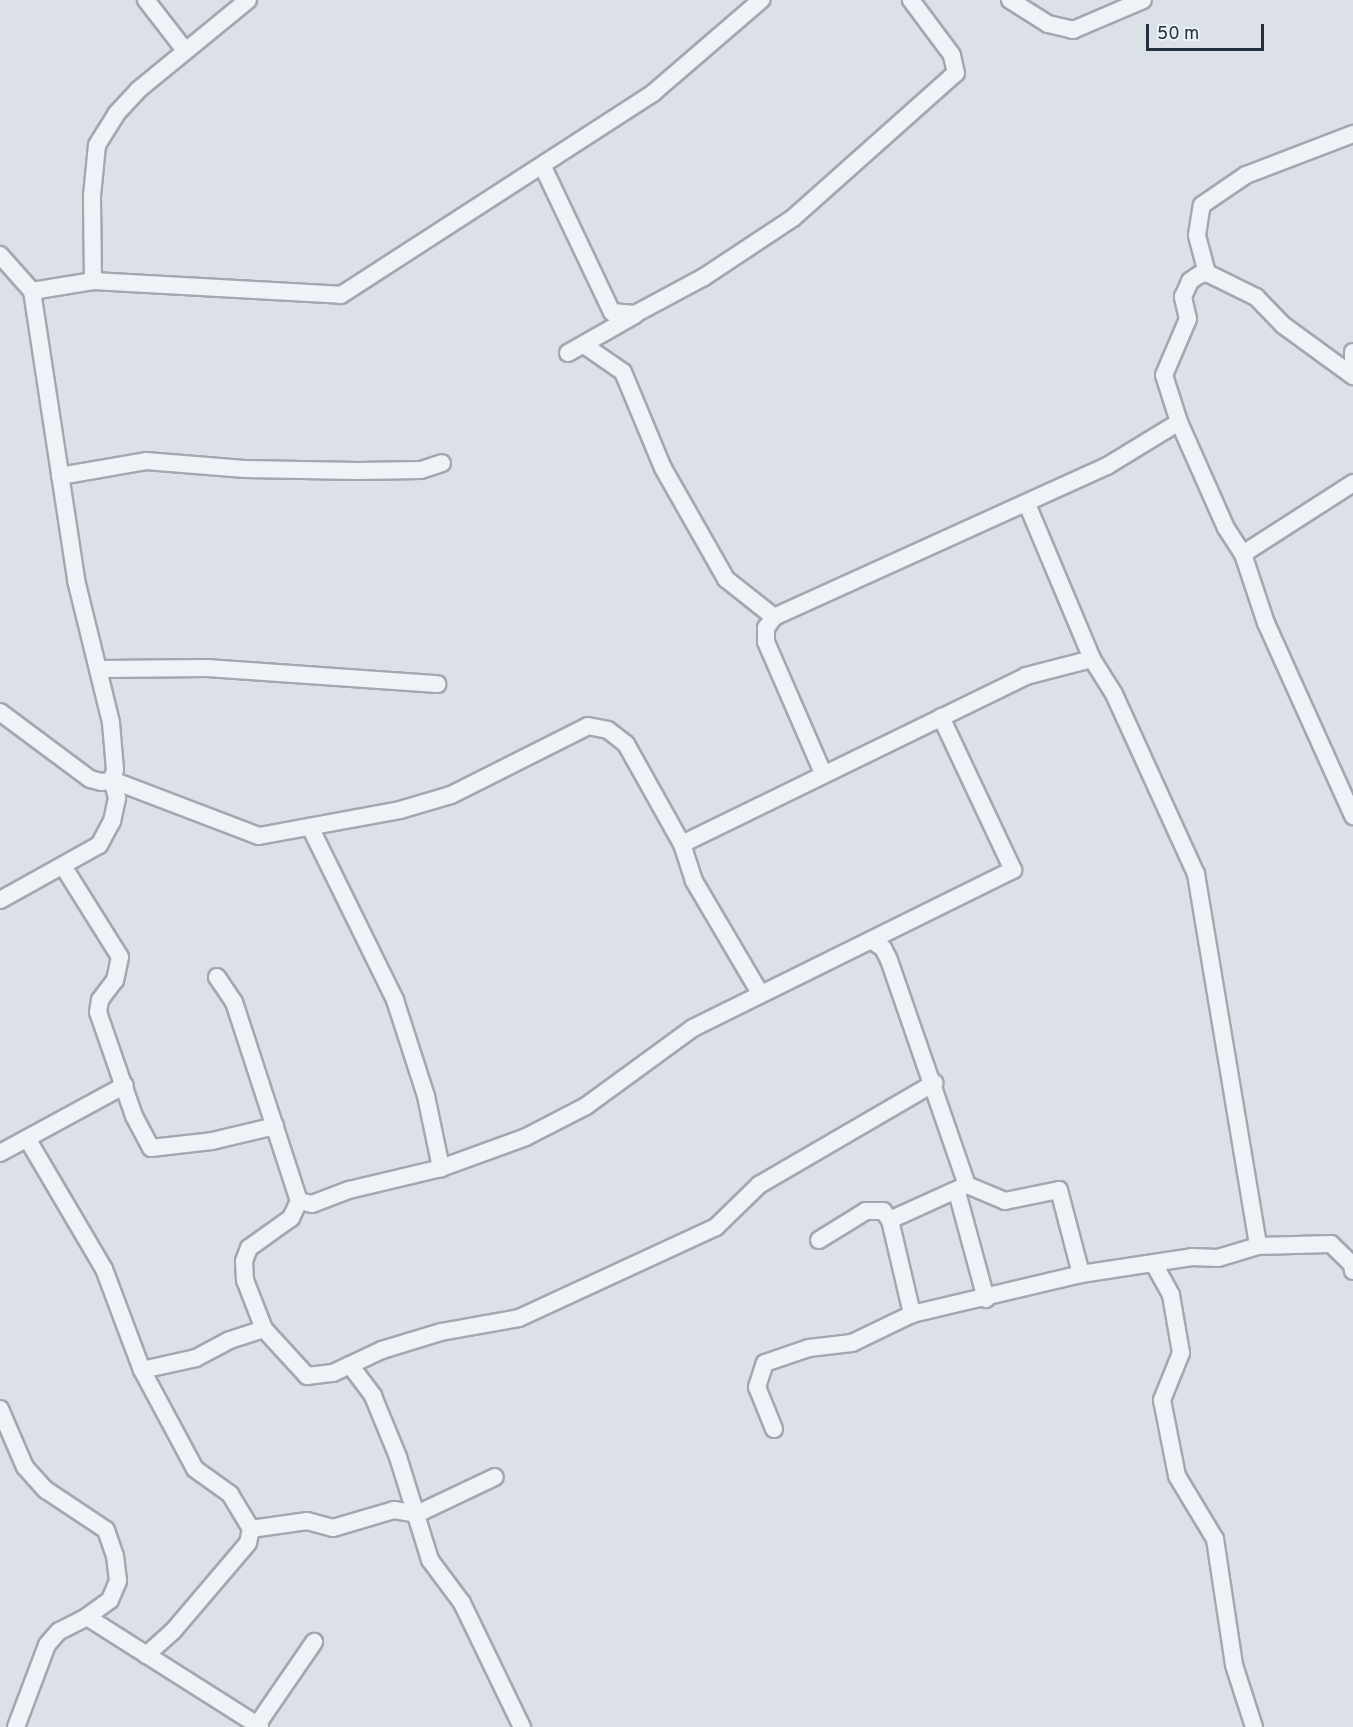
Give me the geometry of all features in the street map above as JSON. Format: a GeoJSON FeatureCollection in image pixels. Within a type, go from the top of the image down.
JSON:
{"type":"FeatureCollection","features":[{"type":"Feature","properties":{"kind":"street"},"geometry":{"type":"LineString","coordinates":[[146,0],[184,49]]}},
{"type":"Feature","properties":{"kind":"street"},"geometry":{"type":"LineString","coordinates":[[93,281],[92,196],[97,145],[116,114],[184,49],[248,0]]}},
{"type":"Feature","properties":{"kind":"street"},"geometry":{"type":"LineString","coordinates":[[32,291],[93,281],[341,295],[543,167],[652,93],[761,0]]}},
{"type":"Feature","properties":{"kind":"street"},"geometry":{"type":"LineString","coordinates":[[568,353],[704,277],[793,219],[956,73],[952,55],[911,0]]}},
{"type":"Feature","properties":{"kind":"street"},"geometry":{"type":"LineString","coordinates":[[1010,0],[1048,24],[1073,30],[1143,0]]}},
{"type":"Feature","properties":{"kind":"street"},"geometry":{"type":"LineString","coordinates":[[1353,134],[1246,175],[1202,205],[1197,235],[1207,273],[1256,297],[1283,325],[1353,374]]}},
{"type":"Feature","properties":{"kind":"street"},"geometry":{"type":"LineString","coordinates":[[543,167],[612,312],[635,314]]}},
{"type":"Feature","properties":{"kind":"street"},"geometry":{"type":"LineString","coordinates":[[0,255],[32,291],[76,579],[100,669],[111,723],[115,770],[112,780],[117,798],[112,821],[99,845],[0,900]]}},
{"type":"Feature","properties":{"kind":"street"},"geometry":{"type":"LineString","coordinates":[[1207,273],[1190,281],[1183,297],[1188,319],[1164,375],[1179,422],[1226,528],[1243,554],[1266,623],[1353,816]]}},
{"type":"Feature","properties":{"kind":"street"},"geometry":{"type":"LineString","coordinates":[[584,345],[623,372],[663,468],[726,579],[774,617]]}},
{"type":"Feature","properties":{"kind":"street"},"geometry":{"type":"LineString","coordinates":[[1353,351],[1353,374]]}},
{"type":"Feature","properties":{"kind":"street"},"geometry":{"type":"LineString","coordinates":[[822,773],[766,642],[766,628],[774,617],[1107,466],[1179,422]]}},
{"type":"Feature","properties":{"kind":"street"},"geometry":{"type":"LineString","coordinates":[[60,476],[146,461],[245,469],[358,471],[421,470],[442,463]]}},
{"type":"Feature","properties":{"kind":"street"},"geometry":{"type":"LineString","coordinates":[[1243,554],[1353,483]]}},
{"type":"Feature","properties":{"kind":"street"},"geometry":{"type":"LineString","coordinates":[[1027,504],[1092,659],[1114,694],[1196,874],[1258,1246]]}},
{"type":"Feature","properties":{"kind":"street"},"geometry":{"type":"LineString","coordinates":[[682,844],[822,773],[1026,676],[1092,659]]}},
{"type":"Feature","properties":{"kind":"street"},"geometry":{"type":"LineString","coordinates":[[100,669],[207,668],[437,684]]}},
{"type":"Feature","properties":{"kind":"street"},"geometry":{"type":"LineString","coordinates":[[0,712],[90,778],[102,782],[112,780],[259,836],[400,810],[450,795],[588,726],[608,730],[626,744],[682,844],[694,881],[760,993]]}},
{"type":"Feature","properties":{"kind":"street"},"geometry":{"type":"LineString","coordinates":[[299,1201],[312,1204],[349,1190],[441,1168],[526,1137],[586,1106],[693,1028],[1012,870],[941,717]]}},
{"type":"Feature","properties":{"kind":"street"},"geometry":{"type":"LineString","coordinates":[[310,827],[395,1000],[426,1096],[441,1168]]}},
{"type":"Feature","properties":{"kind":"street"},"geometry":{"type":"LineString","coordinates":[[63,866],[120,957],[115,980],[100,1000],[98,1012],[134,1116],[151,1148],[212,1141],[275,1126]]}},
{"type":"Feature","properties":{"kind":"street"},"geometry":{"type":"LineString","coordinates":[[871,940],[883,948],[889,960],[934,1083],[962,1188],[986,1299]]}},
{"type":"Feature","properties":{"kind":"street"},"geometry":{"type":"LineString","coordinates":[[217,977],[234,1002],[299,1201],[291,1218],[249,1248],[244,1261],[245,1280],[264,1329],[307,1376],[333,1373],[441,1332],[519,1318],[716,1227],[759,1185],[934,1083]]}},
{"type":"Feature","properties":{"kind":"street"},"geometry":{"type":"LineString","coordinates":[[0,1153],[28,1140],[125,1085]]}},
{"type":"Feature","properties":{"kind":"street"},"geometry":{"type":"LineString","coordinates":[[28,1140],[104,1269],[142,1370],[195,1469],[230,1494],[251,1529],[248,1543],[173,1631],[146,1655]]}},
{"type":"Feature","properties":{"kind":"street"},"geometry":{"type":"LineString","coordinates":[[890,1220],[962,1188],[1005,1202],[1059,1190],[1081,1274]]}},
{"type":"Feature","properties":{"kind":"street"},"geometry":{"type":"LineString","coordinates":[[819,1240],[866,1211],[882,1212],[890,1220],[912,1314]]}},
{"type":"Feature","properties":{"kind":"street"},"geometry":{"type":"LineString","coordinates":[[774,1429],[757,1386],[765,1363],[809,1348],[852,1343],[912,1314],[986,1299],[1081,1274],[1192,1257],[1218,1258],[1258,1246],[1331,1244],[1352,1264],[1353,1271]]}},
{"type":"Feature","properties":{"kind":"street"},"geometry":{"type":"LineString","coordinates":[[1154,1264],[1171,1295],[1181,1353],[1162,1400],[1177,1476],[1215,1539],[1234,1665],[1254,1727]]}},
{"type":"Feature","properties":{"kind":"street"},"geometry":{"type":"LineString","coordinates":[[142,1370],[196,1358],[230,1340],[264,1329]]}},
{"type":"Feature","properties":{"kind":"street"},"geometry":{"type":"LineString","coordinates":[[350,1365],[373,1396],[417,1514],[430,1560],[462,1603],[522,1727]]}},
{"type":"Feature","properties":{"kind":"street"},"geometry":{"type":"LineString","coordinates":[[0,1409],[25,1467],[46,1490],[106,1530],[115,1556],[118,1581],[110,1600],[87,1617],[58,1631],[47,1645],[16,1727]]}},
{"type":"Feature","properties":{"kind":"street"},"geometry":{"type":"LineString","coordinates":[[251,1529],[307,1521],[333,1528],[394,1510],[417,1514],[495,1478]]}},
{"type":"Feature","properties":{"kind":"street"},"geometry":{"type":"LineString","coordinates":[[87,1617],[258,1726],[314,1642]]}}]}
